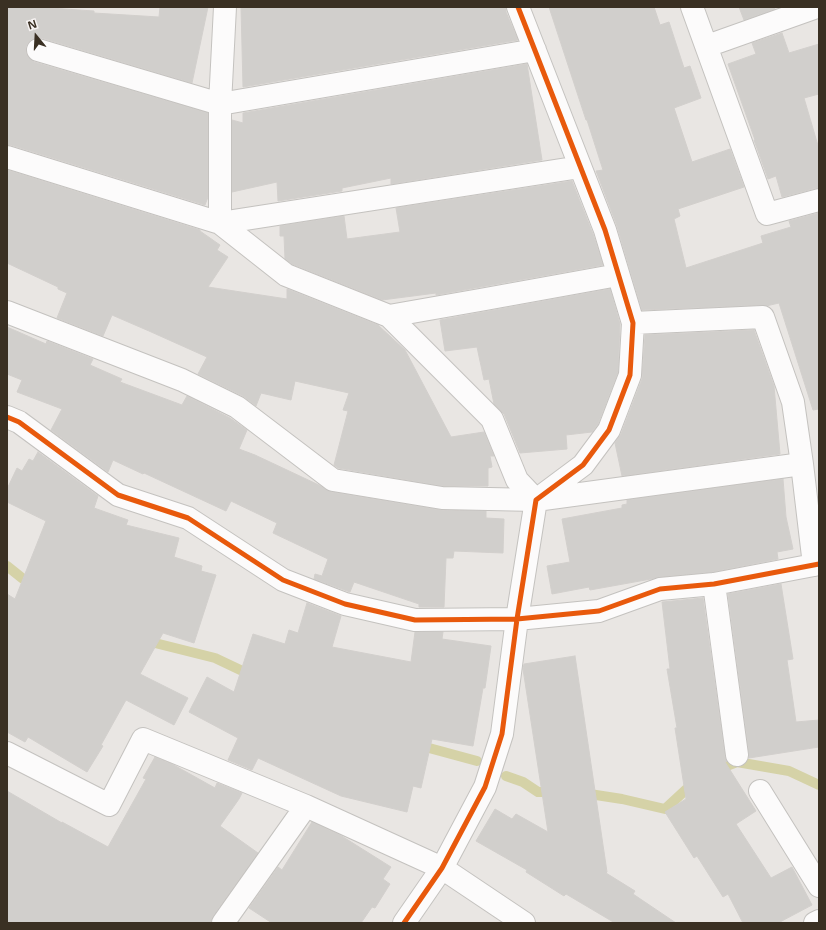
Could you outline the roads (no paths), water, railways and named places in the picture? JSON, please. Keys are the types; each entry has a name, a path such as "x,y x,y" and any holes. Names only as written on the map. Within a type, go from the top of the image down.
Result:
{"street":[{"path":"220,223 220,104 225,7"},
{"path":"404,923 442,868 485,787 502,734 517,619 536,500 583,465 609,430 630,375 633,323 605,230 518,7"},
{"path":"692,7 767,214 819,200"},
{"path":"707,46 817,7"},
{"path":"38,50 220,104 535,50"},
{"path":"7,157 220,223 286,275 389,316 492,419 517,480 536,500"},
{"path":"220,223 580,167"},
{"path":"389,316 618,275"},
{"path":"7,312 182,380 237,407 333,480 442,498 536,500 802,464"},
{"path":"7,417 19,422 118,495 188,518 283,580 345,604 415,620 517,619 599,611 660,590 714,584 817,565 793,402 763,317 633,323"},
{"path":"714,584 737,755"},
{"path":"7,753 109,805 143,739 306,806 442,868 524,923"},
{"path":"760,791 819,886"},
{"path":"223,923 306,806"},
{"path":"815,923 819,921"}],"waterway":[{"path":"7,566 34,586"},
{"path":"146,639 155,643 215,658 253,676"},
{"path":"418,745 477,761"},
{"path":"716,770 737,762 789,771 819,785"},
{"path":"506,776 523,782 538,792 555,792"},
{"path":"583,793 622,799 665,809 691,785 692,781"}]}
